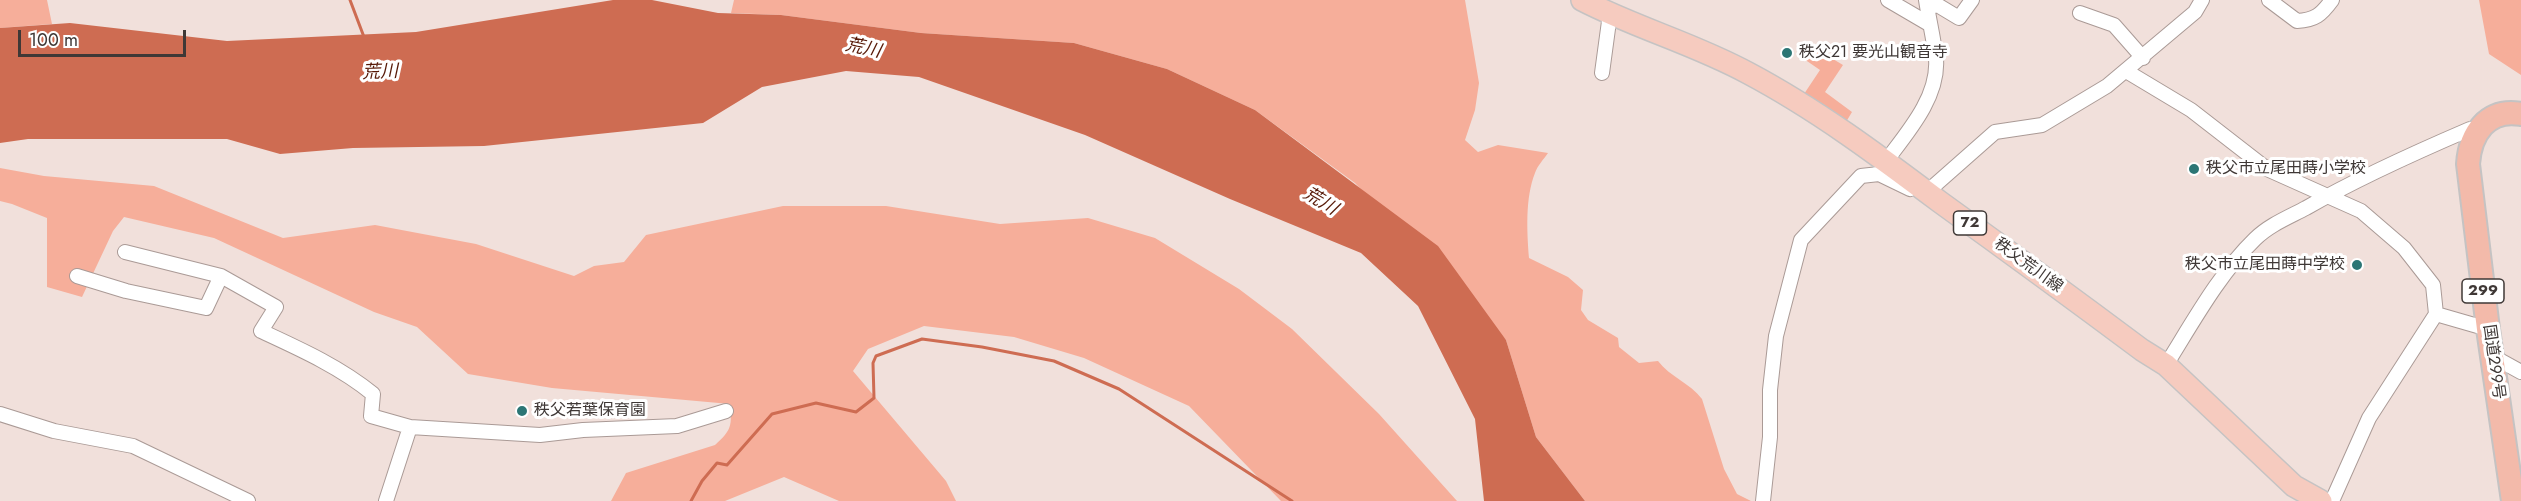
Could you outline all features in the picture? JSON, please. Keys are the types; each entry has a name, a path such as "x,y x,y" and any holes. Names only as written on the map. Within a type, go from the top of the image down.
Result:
{"highway":[{"path":"2476,133 2485,121 2499,115 2521,114"},
{"name":"国道299号","path":"2476,133 2469,148 2468,164 2488,329 2513,501"}],"main road":[{"name":"秩父荒川線","path":"1582,0 1748,73 1807,108 1886,161 2166,365 2294,486 2321,501"}],"street":[{"path":"1888,0 1929,24"},
{"path":"1886,161 1929,98 1935,78 1936,61 1927,2 1959,18 1972,0"},
{"path":"1763,501 1770,437 1770,390 1776,336 1801,240 1861,177 1879,174 1910,189 1921,187 1995,132 2042,125 2107,86 2143,58 2195,12 2202,0"},
{"path":"2269,0 2297,21 2320,16 2331,0"},
{"path":"2080,13 2114,25 2143,58"},
{"path":"1602,73 1610,14"},
{"path":"2126,71 2191,110 2267,169 2361,211 2404,248 2433,285 2436,314 2369,418 2332,501"},
{"path":"2166,365 2225,274 2255,238 2268,228 2327,195 2417,152 2470,129 2476,133"},
{"path":"125,252 220,276 276,307 261,331 312,355 368,390 373,394 371,416 410,427 540,435 583,430 677,426 726,411"},
{"path":"77,276 126,291 206,308 220,276"},
{"path":"2436,314 2488,329"},
{"path":"2492,356 2521,372"},
{"path":"0,414 54,431 133,446 248,501"},
{"path":"386,501 410,427"}],"shaded area":[{"path":"0,0 47,0 52,24 0,28"},
{"path":"734,0 1465,0 1479,83 1475,110 1465,140 1478,152 1498,145 1548,153 1536,170 1528,204 1529,258 1568,277 1583,290 1581,310 1588,320 1618,338 1619,347 1639,363 1658,361 1697,393 1702,399 1724,469 1737,494 1751,501 1585,501 1536,437 1506,340 1355,183 1255,110 1167,69 1074,43 921,33 781,15 731,13"},
{"path":"2479,0 2521,0 2521,75 2489,54"},
{"path":"1813,47 1843,65 1825,92 1852,112 1846,122 1804,94 1820,70 1804,59"},
{"path":"0,168 44,176 154,186 283,238 375,225 476,244 574,276 594,266 624,262 646,235 783,206 886,206 1000,224 1088,218 1155,238 1239,289 1292,329 1379,414 1457,501 1281,501 1189,406 1084,358 1014,337 924,326 868,349 853,371 946,481 956,501 839,501 784,477 725,501 611,501 626,473 715,445 730,427 730,404 552,388 468,374 417,327 374,312 214,238 124,217 113,231 82,297 47,287 47,218 0,201"}],"water":[{"name":"荒川","path":"613,0 652,0 718,13 781,15 921,33 1074,43 1167,69 1255,110 1438,246 1506,340 1536,437 1585,501 1484,501 1475,419 1418,306 1361,253 1230,199 1085,135 919,77 846,71 762,87 703,123 484,146 353,148 280,154 227,139 28,139 0,143 0,28 70,23 227,41 416,32"}],"waterway":[{"path":"350,0 364,37"},
{"path":"691,501 702,481 717,463 727,465 772,414 816,403 856,412 874,398 873,363 876,356 922,339 982,347 1054,361 1119,389 1292,501"}],"place":[{"name":"秩父21 要光山観音寺","path":"1787,53"},
{"name":"秩父市立尾田蒔小学校","path":"2194,169"},
{"name":"秩父市立尾田蒔中学校","path":"2357,265"},
{"name":"秩父若葉保育園","path":"522,411"}]}
